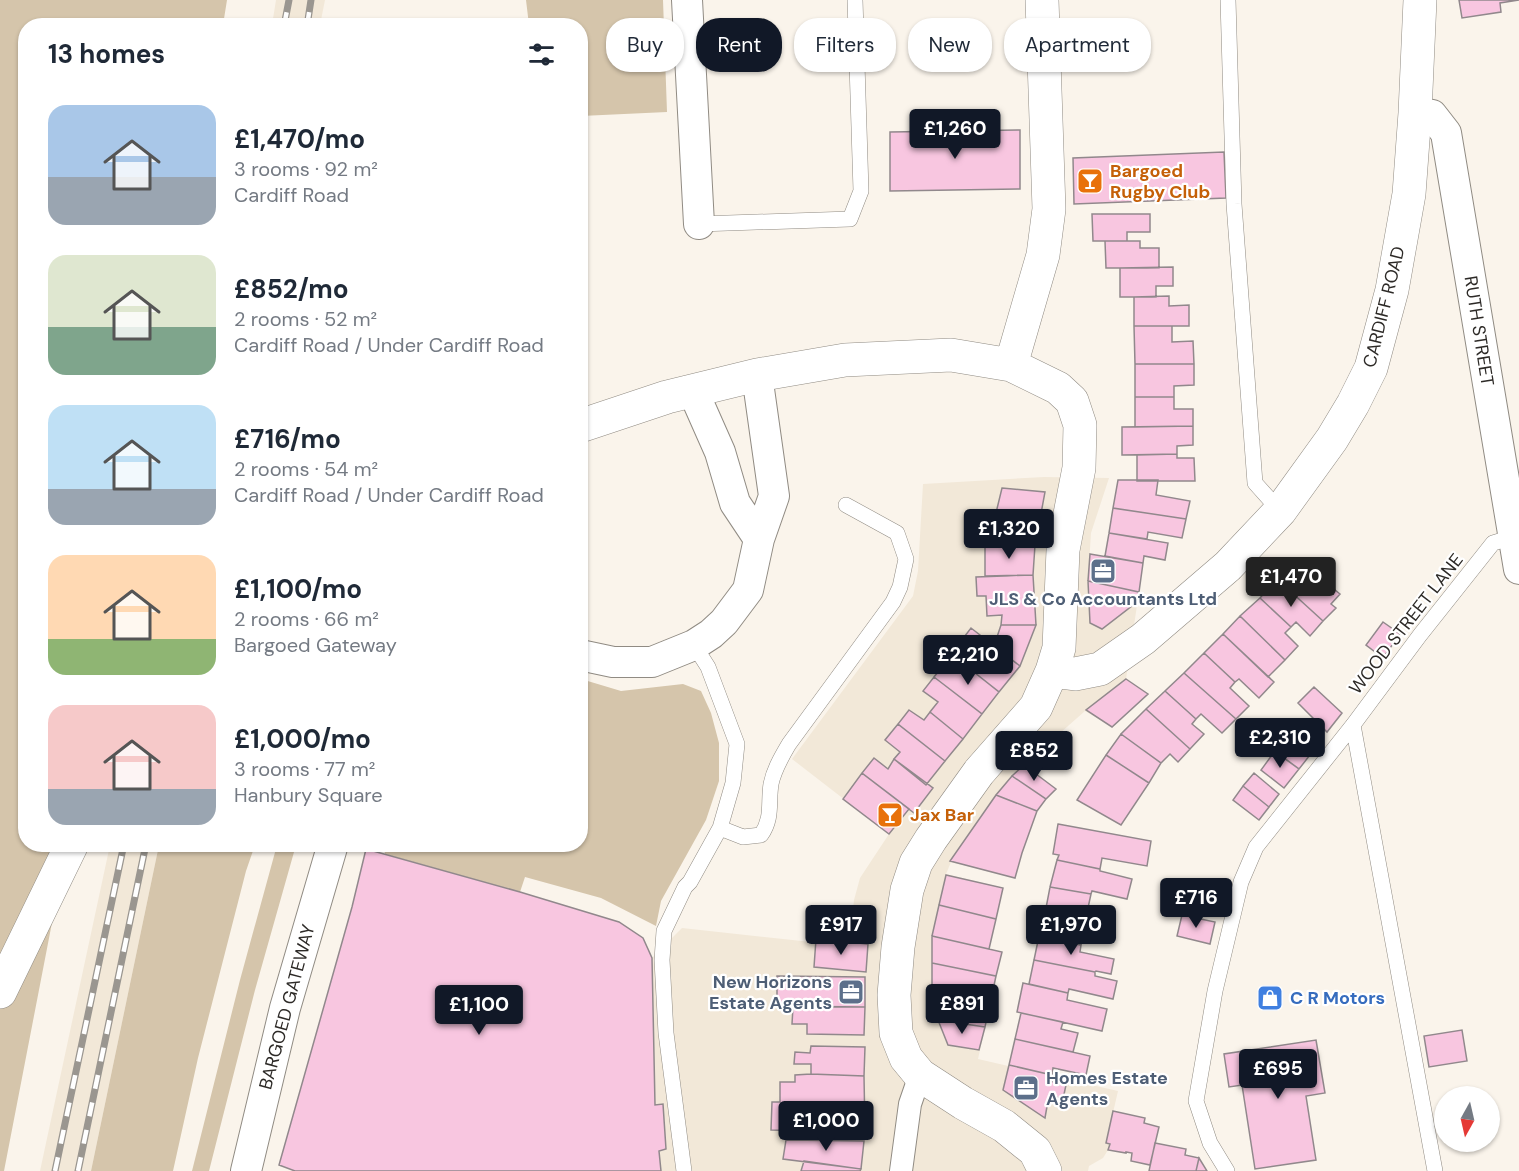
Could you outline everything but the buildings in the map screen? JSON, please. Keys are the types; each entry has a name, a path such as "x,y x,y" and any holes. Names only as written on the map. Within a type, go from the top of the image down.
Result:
{"street":[{"path":"687,0 699,224"},
{"path":"1011,365 1043,255 1050,209 1042,0"},
{"name":"CARDIFF ROAD","path":"1052,671 1075,674 1100,669 1143,639 1228,566 1280,511 1332,439 1353,405 1371,368 1392,290 1409,194 1420,0"},
{"name":"RUTH STREET","path":"1415,113 1432,115 1446,133 1519,569"},
{"path":"588,423 667,398 757,375 845,360 951,355 1011,365 1058,388 1072,401 1080,426 1079,468 1063,550 1059,648 1052,671 1036,707 979,772 916,863 907,890 898,947 894,995 896,1033 906,1058 920,1075 1004,1126 1035,1151 1045,1171"},
{"path":"588,657 613,662 652,662 694,645 724,622 748,590 759,539 774,496 757,375"},
{"path":"693,391 720,452 735,503 759,539"},
{"path":"0,992 68,852"},
{"name":"BARGOED GATEWAY","path":"246,1171 285,1008 331,852"},
{"path":"902,1171 910,1104 920,1075"}],"lane":[{"path":"699,224 850,219 861,191 855,0"},
{"path":"1228,0 1234,204 1255,483 1280,511"},
{"path":"720,828 743,837 761,835 767,826 769,817 771,782 789,744 893,602 900,587 906,559 897,533 846,505"},
{"name":"WOOD STREET LANE","path":"1227,1171 1210,1143 1196,1101 1215,991 1241,882 1256,847 1493,543 1513,537"},
{"path":"684,1171 666,1033 662,960 664,931 685,887 720,828 733,783 737,744 708,667 694,645"},
{"path":"1353,725 1435,1171"}],"shaded area":[{"path":"0,0 227,0 224,18 18,18 18,852 66,852 4,1171 0,1171"},
{"path":"276,0 325,0 321,18 273,18"},
{"path":"526,0 663,0 664,18 606,18 606,72 666,72 667,112 588,116 588,18 528,18"},
{"path":"1044,477 1109,478 1091,533 1088,581 1139,592 1126,679 1148,694 1112,727 1085,711 1025,764 1056,789 1037,811 1015,878 951,862 946,874 1003,888 989,949 1002,952 978,1059 1118,1091 1106,1143 1110,1144 1108,1150 1103,1158 1089,1166 1088,1171 661,1171 659,1151 666,1149 663,1104 655,1105 652,958 682,928 811,942 816,939 850,942 854,900 860,878 889,834 792,759 913,596 918,571 923,484"},
{"path":"588,681 621,691 683,684 701,691 711,713 719,743 719,781 706,820 661,901 656,926 601,898 525,877 520,892 385,854 385,852 588,852"},
{"path":"108,852 158,852 91,1171 40,1171"},
{"path":"158,852 253,852 198,1058 173,1171 91,1171"},
{"path":"275,852 294,852 255,990 209,1171 192,1171"}],"railway":[{"path":"286,18 289,0"},
{"path":"308,18 311,0"},
{"path":"55,1171 122,852"},
{"path":"78,1171 144,852"}],"place":[{"name":"Bargoed Rugby Club","path":"1090,181"},
{"name":"JLS & Co Accountants Ltd","path":"1103,571"},
{"name":"Jax Bar","path":"890,815"},
{"name":"New Horizons Estate Agents","path":"851,992"},
{"name":"C R Motors","path":"1270,998"},
{"name":"Homes Estate Agents","path":"1026,1088"}]}
